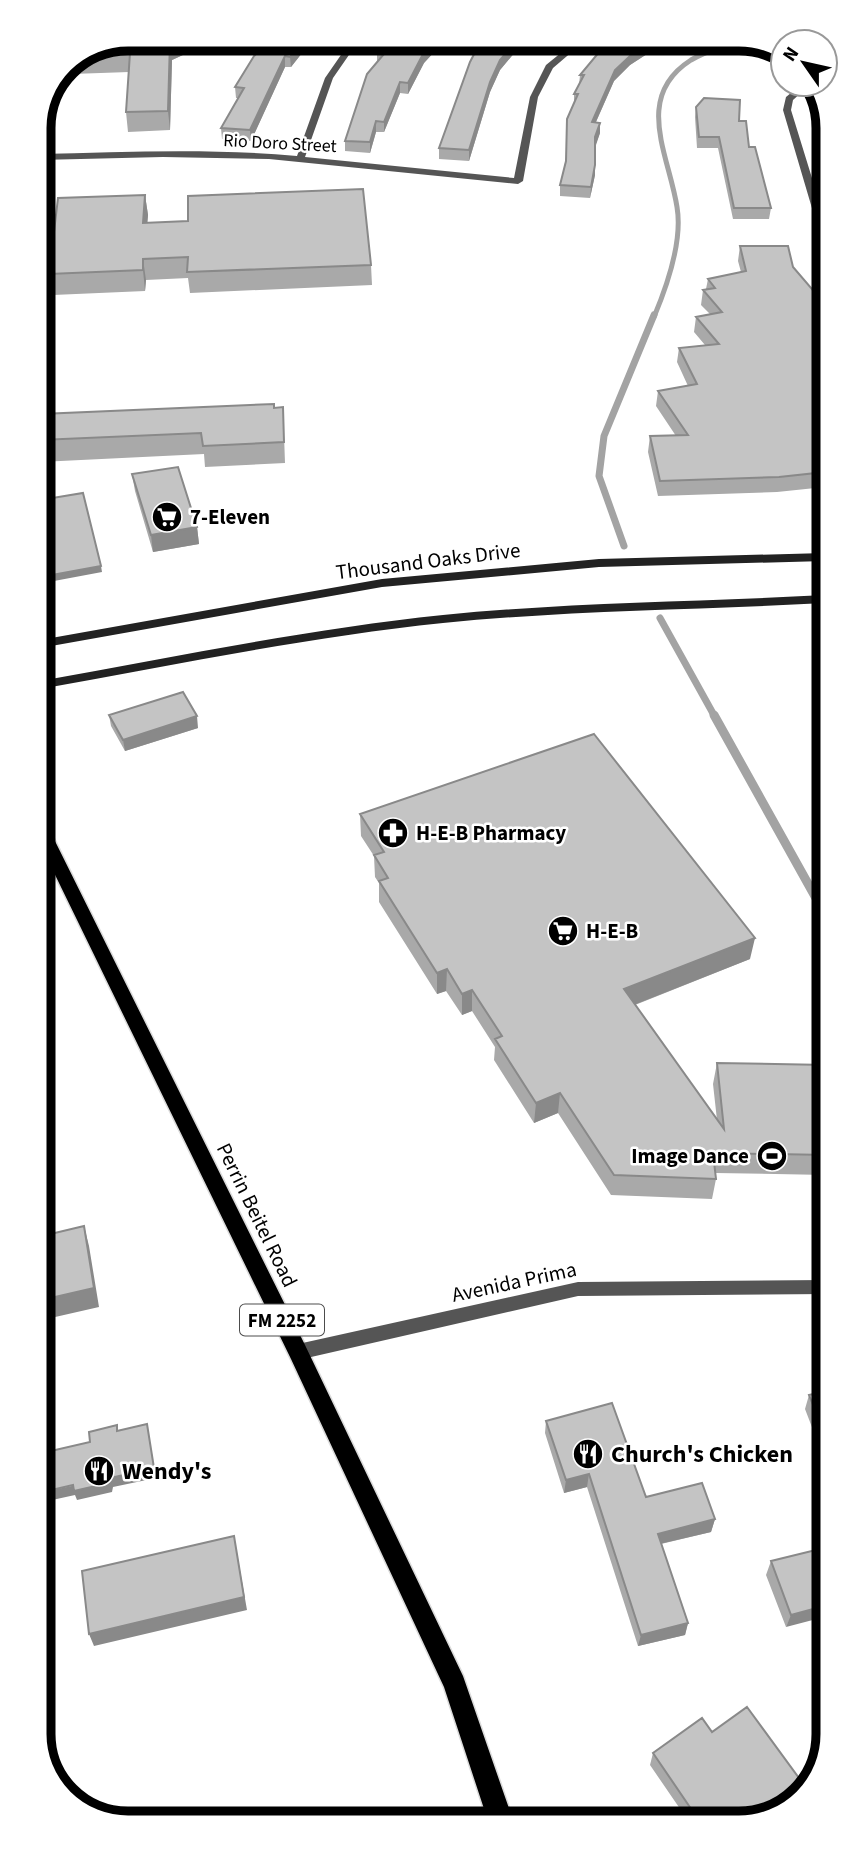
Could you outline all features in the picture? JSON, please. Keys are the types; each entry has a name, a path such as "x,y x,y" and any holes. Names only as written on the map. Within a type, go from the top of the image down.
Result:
{"main road":[{"name":"Thousand Oaks Drive","path":"51,642 409,580 599,563 816,557"},
{"path":"51,683 290,641 441,619 549,609 816,599"},
{"name":"Perrin Beitel Road","path":"51,849 298,1352 455,1684 498,1811"}],"street":[{"path":"300,159 329,78 347,51"},
{"name":"Rio Doro Street","path":"51,157 163,154 300,159 518,181 534,97 550,67 569,51"},
{"path":"790,98 787,110 816,193"},
{"name":"Avenida Prima","path":"298,1352 578,1289 816,1287"}],"building":[{"path":"127,51 170,51 168,111 126,112 130,53 106,54"},
{"path":"259,51 295,51 290,57 285,56 250,130 221,128 244,88 235,87"},
{"path":"425,51 408,83 400,82 384,122 376,121 370,142 345,141 367,74 384,54 377,53"},
{"path":"476,51 508,51 500,60 490,82 469,150 439,148"},
{"path":"600,51 637,51 615,70 592,122 600,123 595,137 595,165 591,187 560,185 566,161 567,119 578,94 574,94 584,75 580,75"},
{"path":"704,98 740,100 739,121 746,121 749,147 755,147 771,208 734,208 719,137 699,137 696,107"},
{"path":"363,189 371,265 187,272 188,257 143,259 143,270 51,274 58,198 145,195 143,223 188,221 188,196"},
{"path":"740,246 788,246 793,267 816,294 816,473 779,477 660,481 650,436 688,435 658,391 697,384 679,348 719,344 696,317 722,312 703,290 715,288 708,279 746,271"},
{"path":"274,404 274,408 283,407 284,442 203,446 201,433 51,440 51,414"},
{"name":"7-Eleven","path":"178,467 197,527 151,535 132,474"},
{"path":"83,493 101,566 52,575 51,498"},
{"path":"183,692 197,716 123,740 109,715"},
{"name":"H-E-B","path":"594,734 755,938 624,989 724,1129 717,1063 816,1065 816,1155 713,1153 716,1179 614,1175 560,1093 536,1103 495,1039 502,1036 472,990 462,994 447,969 437,973 379,881 388,878 374,855 384,852 360,814"},
{"path":"84,1226 94,1288 51,1298 51,1234"},
{"path":"816,1393 816,1412 809,1395"},
{"path":"612,1403 646,1497 702,1483 715,1519 658,1534 688,1623 641,1635 589,1474 566,1480 546,1421"},
{"name":"Wendy's","path":"147,1424 154,1468 110,1478 109,1483 74,1491 73,1485 51,1490 51,1451 90,1442 89,1432 117,1425 117,1431"},
{"path":"234,1536 244,1597 89,1634 82,1571"},
{"path":"816,1550 816,1608 791,1615 771,1561"},
{"path":"747,1707 801,1780 778,1801 755,1810 693,1811 653,1753 702,1718 712,1732"}],"waterway":[{"path":"654,317 669,278 678,235 677,207 659,128 659,109 663,91 673,75 691,60 709,51"},
{"path":"624,546 599,476 604,436 654,315"},
{"path":"660,618 715,717"},
{"path":"714,715 816,898"}],"place":[{"name":"7-Eleven","path":"167,517"},
{"name":"H-E-B Pharmacy","path":"393,833"},
{"name":"H-E-B","path":"563,931"},
{"name":"Image Dance","path":"772,1156"},
{"name":"Church's Chicken","path":"588,1454"},
{"name":"Wendy's","path":"99,1471"}]}
